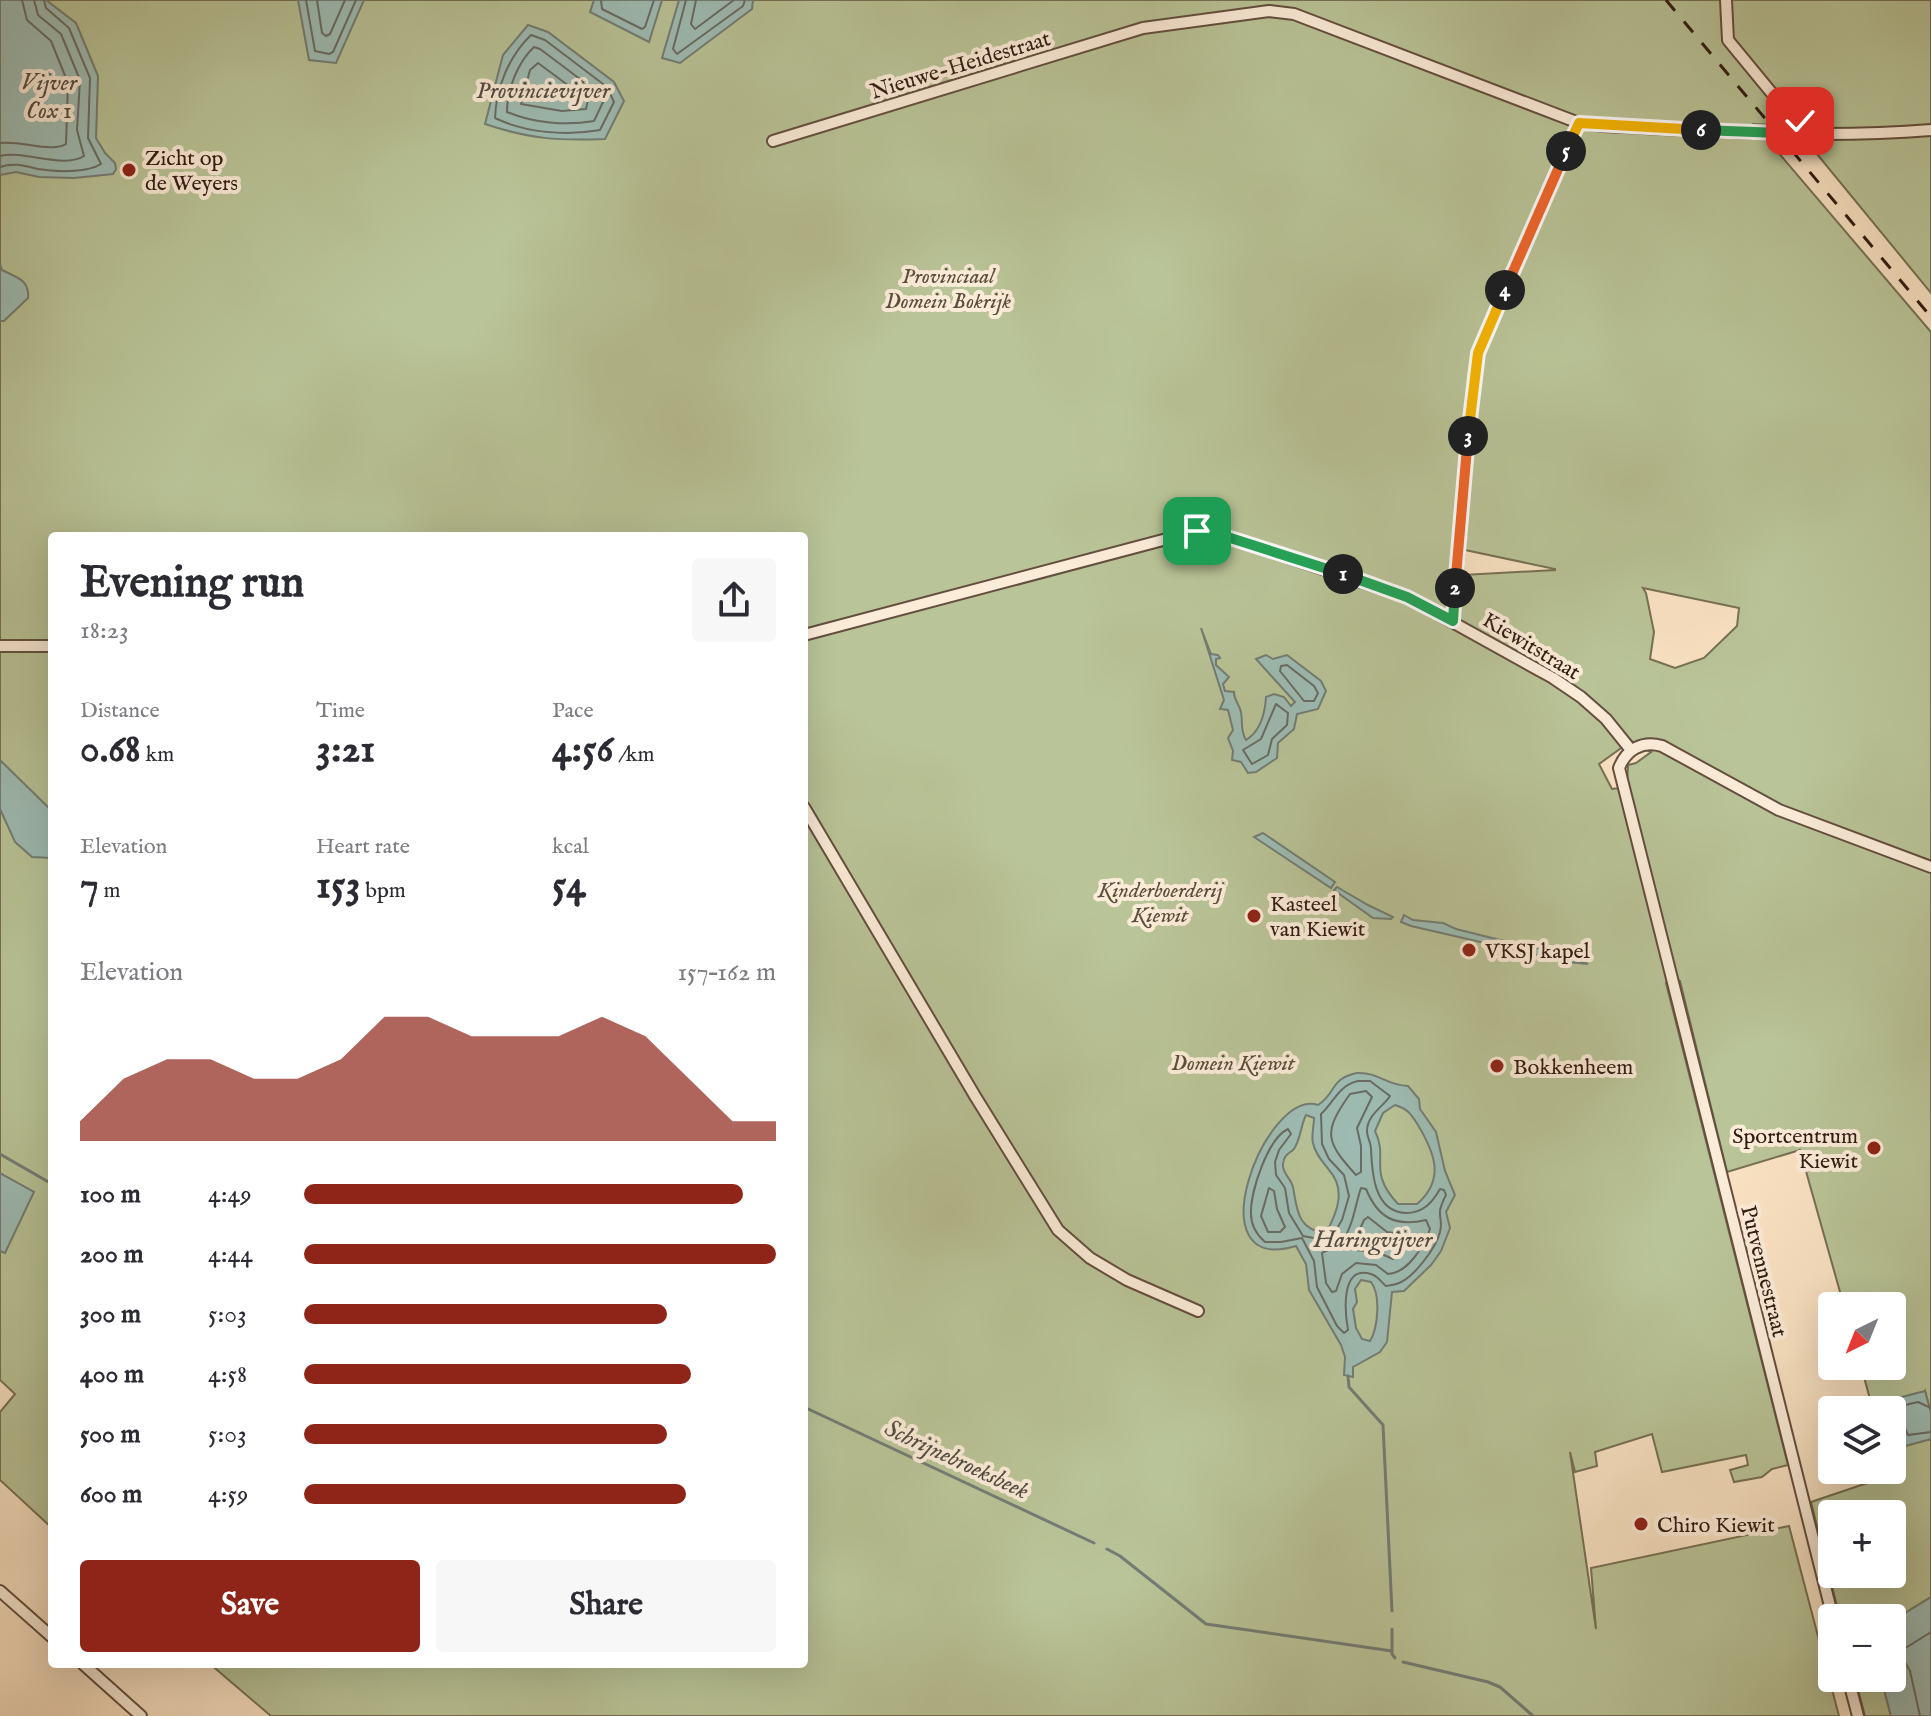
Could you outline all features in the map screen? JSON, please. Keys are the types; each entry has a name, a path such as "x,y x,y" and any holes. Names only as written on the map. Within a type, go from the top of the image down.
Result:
{"street":[{"path":"1726,0 1728,40 1810,134"},
{"name":"Nieuwe-Heidestraat","path":"773,141 1143,28 1269,11 1294,14 1579,123 1810,134 1885,134 1931,130"},
{"path":"1453,621 1478,353 1579,123"},
{"name":"Kiewitstraat","path":"808,634 1197,531 1218,534 1407,597 1581,697 1606,719 1631,750"},
{"path":"0,646 48,646"},
{"path":"1631,750 1642,744 1662,746 1779,810 1931,867"},
{"name":"Putvennestraat","path":"1631,750 1622,759 1619,777 1829,1604"},
{"path":"808,814 1058,1230 1090,1258 1127,1280 1198,1311"},
{"path":"0,1591 48,1633"},
{"path":"87,1668 141,1716"},
{"path":"1852,1692 1858,1716"}],"green space":[{"path":"0,0 1931,0 1931,293 1794,126 1754,124 1931,332 1931,1413 1925,1391 1906,1436 1906,1396 1869,1396 1865,1380 1906,1380 1906,1292 1840,1292 1800,1150 1727,1172 1680,981 1666,983 1788,1465 1772,1469 1762,1477 1734,1482 1730,1470 1748,1465 1746,1455 1662,1472 1652,1434 1595,1452 1597,1466 1575,1472 1570,1452 1596,1629 1591,1568 1789,1526 1818,1636 1818,1692 1833,1692 1839,1716 271,1716 215,1668 808,1668 808,532 48,532 48,1524 0,1480 0,1412 15,1394 0,1380","holes":["1465,550 1555,570 1463,575","1643,588 1739,608 1737,626 1704,658 1675,668 1650,659 1654,632","1631,741 1651,752 1628,765 1627,787 1612,789 1599,764"]},
{"path":"1931,1439 1931,1597 1906,1612 1906,1604 1836,1604 1832,1588 1906,1588 1906,1500 1818,1500 1818,1530 1811,1502 1864,1484 1906,1484 1906,1445"},
{"path":"1859,1692 1885,1692 1891,1716 1865,1716"}],"water":[{"name":"Vijver Cox 1","path":"0,0 46,0 76,23 98,76 96,138 115,163 113,174 74,178 39,177 16,172 0,175"},
{"path":"298,0 364,0 336,63 309,60"},
{"path":"594,0 662,0 649,42 590,12"},
{"path":"679,0 753,0 752,9 680,63 662,58"},
{"name":"Provincievijver","path":"528,25 548,32 614,82 624,101 605,139 544,138 485,124 503,55"},
{"path":"0,264 2,270 24,283 28,292 28,298 4,321 0,321"},
{"path":"1201,628 1211,654 1220,658 1216,659 1216,665 1229,677 1223,684 1225,691 1234,692 1246,740 1261,721 1266,697 1274,694 1284,697 1291,706 1295,702 1256,659 1266,655 1273,659 1287,655 1321,681 1326,691 1318,709 1297,714 1294,729 1278,743 1277,758 1256,772 1248,773 1241,762 1232,760 1233,751 1228,738 1233,730 1228,710 1220,709 1224,700"},
{"path":"0,760 48,807 48,858 32,857 15,842 0,809"},
{"path":"1263,833 1335,882 1331,888 1254,837"},
{"path":"1337,887 1393,917 1373,918 1334,890"},
{"path":"1404,915 1413,920 1443,923 1548,952 1555,951 1588,964 1567,962 1411,926 1401,922"},
{"name":"Haringvijver","path":"1365,1073 1408,1086 1419,1099 1420,1109 1436,1132 1445,1171 1455,1195 1446,1212 1450,1228 1441,1251 1404,1291 1392,1292 1387,1342 1380,1352 1353,1367 1353,1377 1344,1375 1345,1357 1341,1345 1309,1290 1306,1264 1296,1246 1265,1248 1249,1235 1244,1211 1248,1181 1261,1150 1278,1124 1298,1107 1318,1105 1337,1083 1348,1076","holes":["1395,1105 1413,1118 1432,1155 1432,1185 1417,1204 1398,1204 1383,1183 1379,1141 1375,1131 1383,1113","1306,1115 1314,1118 1314,1147 1334,1177 1339,1192 1337,1208 1326,1233 1309,1228 1300,1217 1292,1184 1283,1167 1285,1157 1297,1143","1361,1280 1371,1282 1374,1288 1377,1312 1370,1341 1362,1339 1356,1328 1353,1309 1357,1302 1355,1289"]},
{"path":"0,1173 34,1192 5,1253 0,1251"},
{"path":"1925,1391 1931,1413 1931,1439 1906,1446 1906,1396"},
{"path":"1931,1597 1931,1716 1891,1716 1885,1692 1906,1692 1906,1612"}],"waterway":[{"name":"Schrijnebroeksbeek","path":"0,1154 48,1182"},
{"path":"1348,1376 1349,1387 1383,1425 1392,1611"},
{"name":"Schrijnebroeksbeek","path":"808,1409 1094,1543"},
{"name":"Schrijnebroeksbeek","path":"1107,1549 1206,1624 1392,1651"},
{"path":"1392,1629 1392,1654 1395,1658"},
{"name":"Schrijnebroeksbeek","path":"1403,1662 1488,1682 1500,1687 1533,1716"}],"railway":[{"path":"1666,0 1931,317"}],"place":[{"name":"Zicht op de Weyers","path":"129,170"},
{"name":"Kasteel van Kiewit","path":"1254,916"},
{"name":"VKSJ kapel","path":"1469,950"},
{"name":"Bokkenheem","path":"1497,1066"},
{"name":"Sportcentrum Kiewit","path":"1874,1148"},
{"name":"Chiro Kiewit","path":"1641,1524"}],"route":[{"path":"1197,531 1218,534 1378,586 1453,621 1478,353 1579,123 1810,134 1800,121"}],"park label":[{"name":"Provinciaal Domein Bokrijk","path":"948,288"},
{"name":"Kinderboerderij Kiewit","path":"1160,902"},
{"name":"Domein Kiewit","path":"1233,1062"}]}
